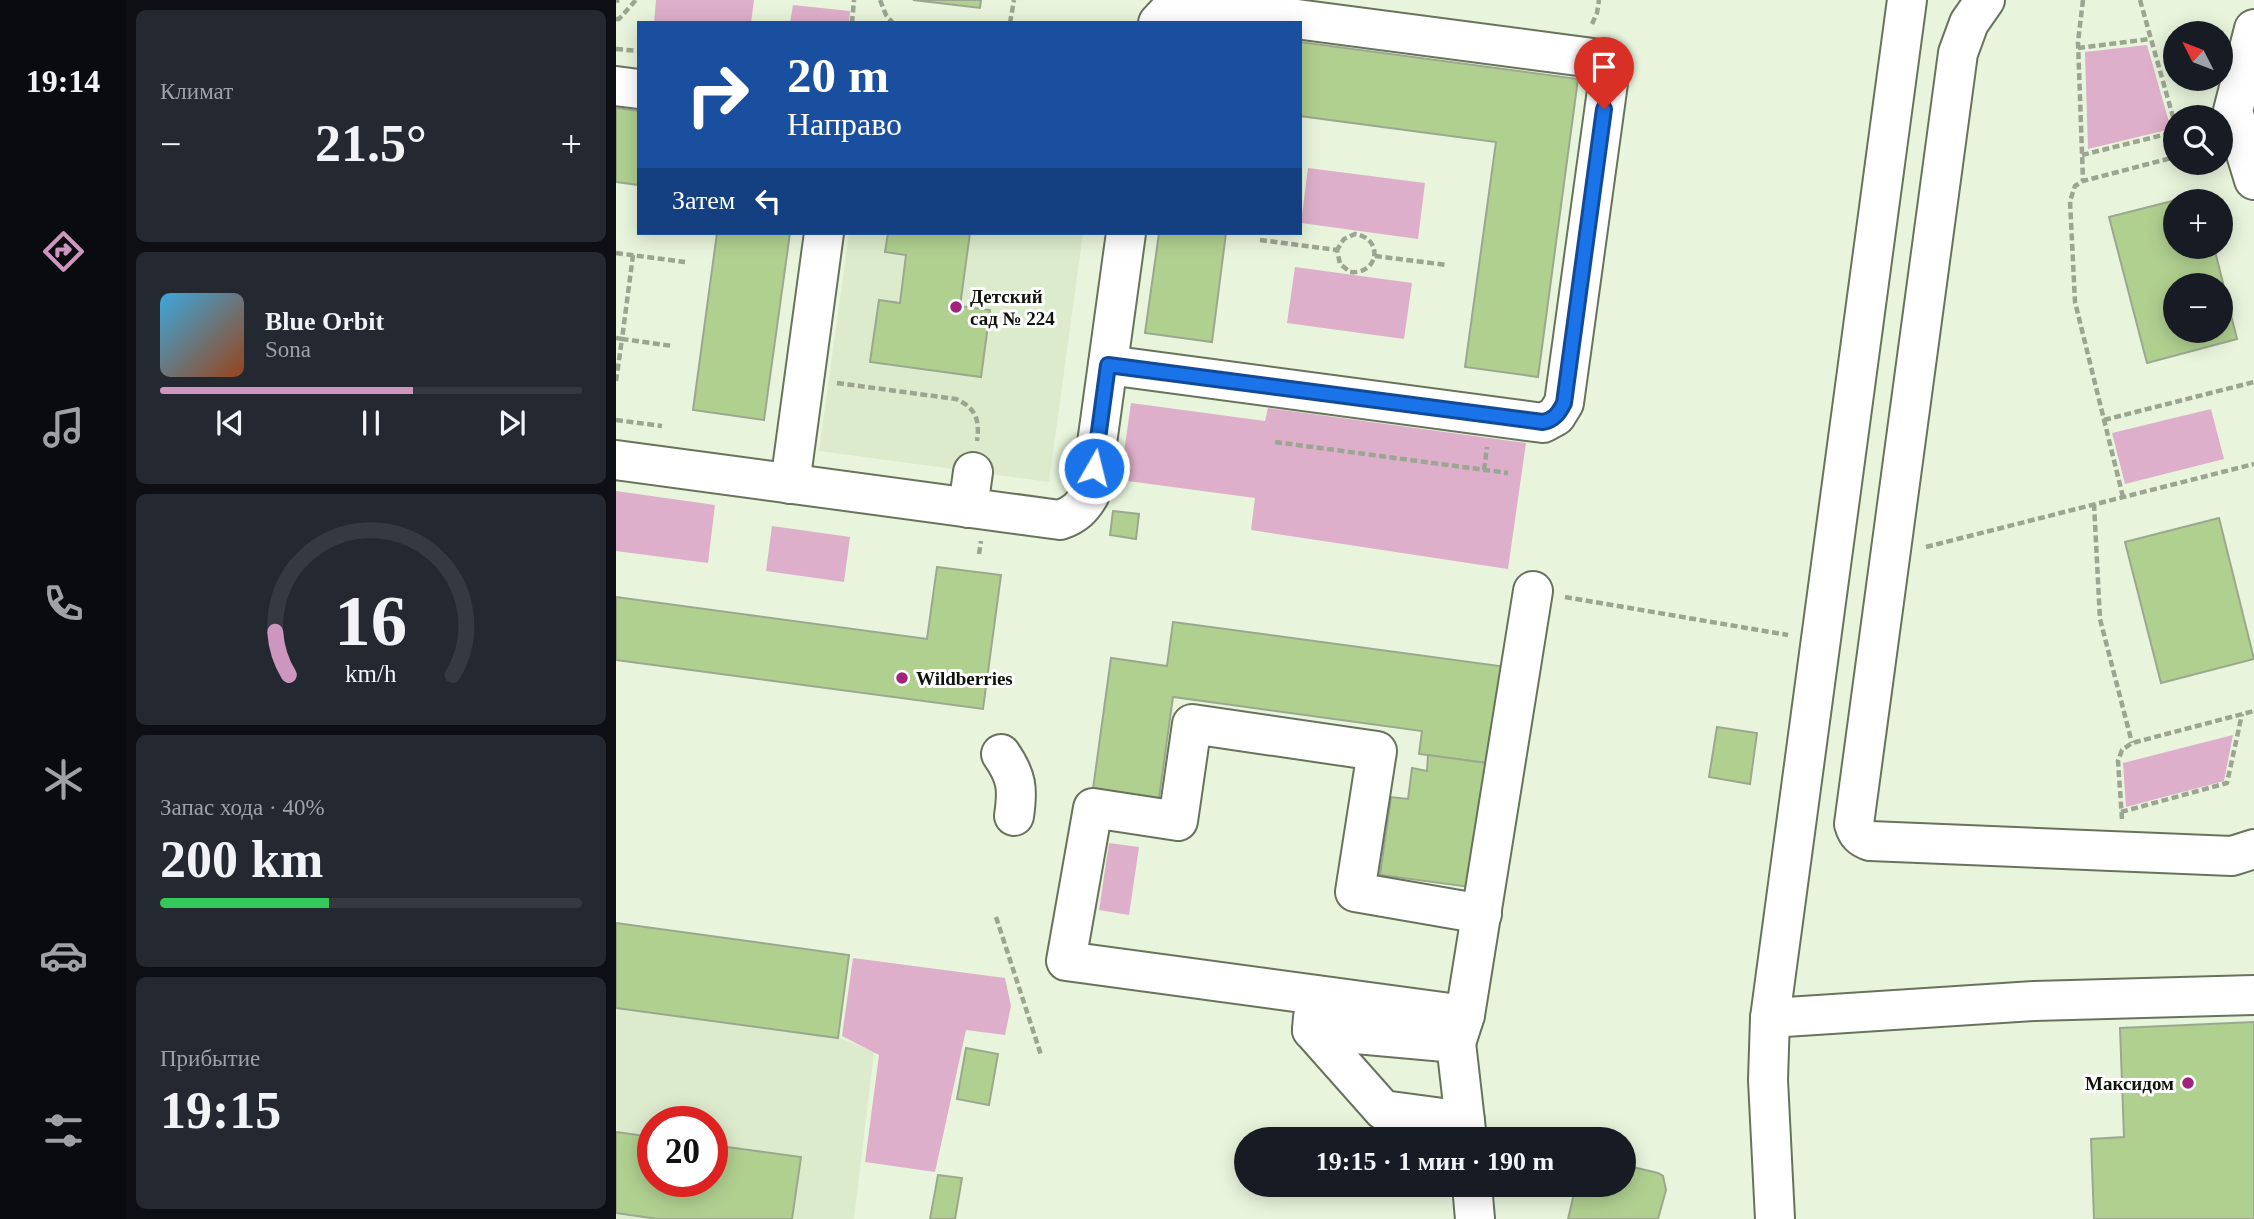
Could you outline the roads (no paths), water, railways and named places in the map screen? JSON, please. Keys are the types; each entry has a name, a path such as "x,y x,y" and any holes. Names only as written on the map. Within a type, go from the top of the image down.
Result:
{"street":[{"path":"1775,1219 1768,1080 1770,1018 1907,0"},
{"path":"1985,0 1969,23 1958,53 1854,824 1859,835 1870,841 2232,856 2254,849"},
{"path":"1108,365 1543,422 1556,416 1564,403 1608,83 1605,68 1600,62 1592,58 1190,5 1170,10 1160,21"},
{"path":"2254,29 2234,104 2246,129 2254,180"},
{"path":"616,86 637,89"},
{"path":"790,484 817,380 824,235"},
{"path":"616,460 790,484 971,490 1060,520 1076,513 1090,495 1126,235"},
{"path":"1466,1127 1461,1029 1533,591"},
{"path":"1461,1029 1313,1012 1066,961 1093,808 1178,821 1192,724 1377,751 1355,892 1482,914"},
{"path":"1001,754 1016,783 1014,816"},
{"path":"1770,1018 2034,1001 2254,995"},
{"path":"1313,1012 1383,1110 1454,1127"},
{"path":"1473,1197 1475,1219"}],"place":[{"name":"Детский сад № 224","path":"956,307"},
{"name":"Wildberries","path":"902,678"},
{"name":"Максидом","path":"2188,1083"}]}
